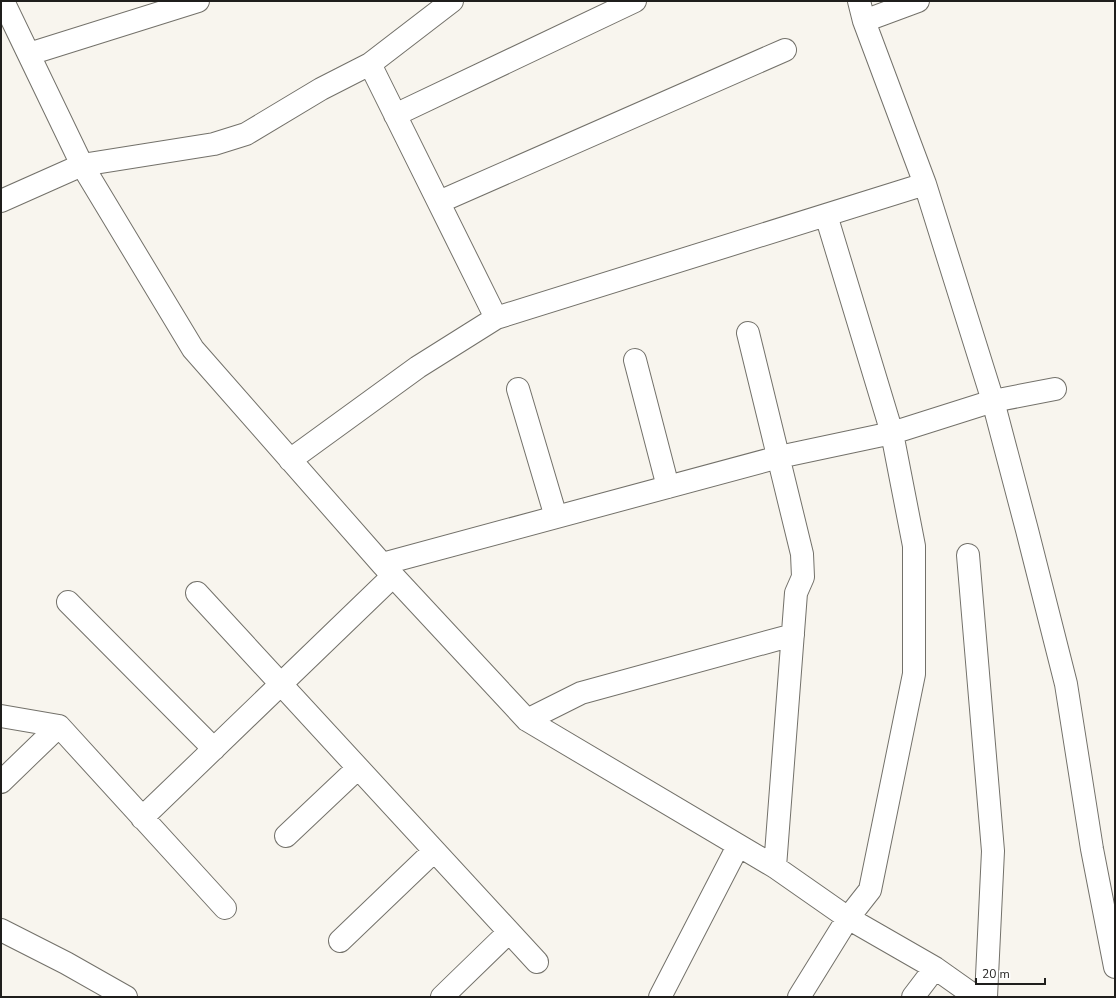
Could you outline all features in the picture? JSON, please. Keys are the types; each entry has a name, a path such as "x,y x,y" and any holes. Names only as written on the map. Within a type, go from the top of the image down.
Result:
{"street":[{"path":"3,1 82,165 193,349 387,570 527,720 775,868 848,918 934,968 976,997"},
{"path":"28,54 198,1"},
{"path":"1,201 82,165 214,144 246,134 321,89 370,64 452,1"},
{"path":"396,114 602,8 635,1"},
{"path":"918,1 861,11 925,184 993,401 1066,684 1092,849 1115,967"},
{"path":"439,202 785,50"},
{"path":"370,64 496,318"},
{"path":"290,460 418,367 496,318 925,184"},
{"path":"799,997 848,918 870,890 914,674 914,546 892,432 826,215"},
{"path":"748,333 802,554 803,577 796,593 775,868"},
{"path":"635,360 668,487"},
{"path":"518,389 556,517"},
{"path":"142,818 282,684 387,570 556,517 779,457 892,432 993,401 1054,389"},
{"path":"968,555 993,851 986,997"},
{"path":"197,593 537,962"},
{"path":"68,602 214,749"},
{"path":"527,720 581,693 793,635"},
{"path":"1,716 59,726 225,908"},
{"path":"1,782 59,726"},
{"path":"286,836 358,768"},
{"path":"660,997 738,846"},
{"path":"340,941 434,851"},
{"path":"1,930 66,963 126,997"},
{"path":"442,997 509,932"},
{"path":"913,997 934,968"}]}
